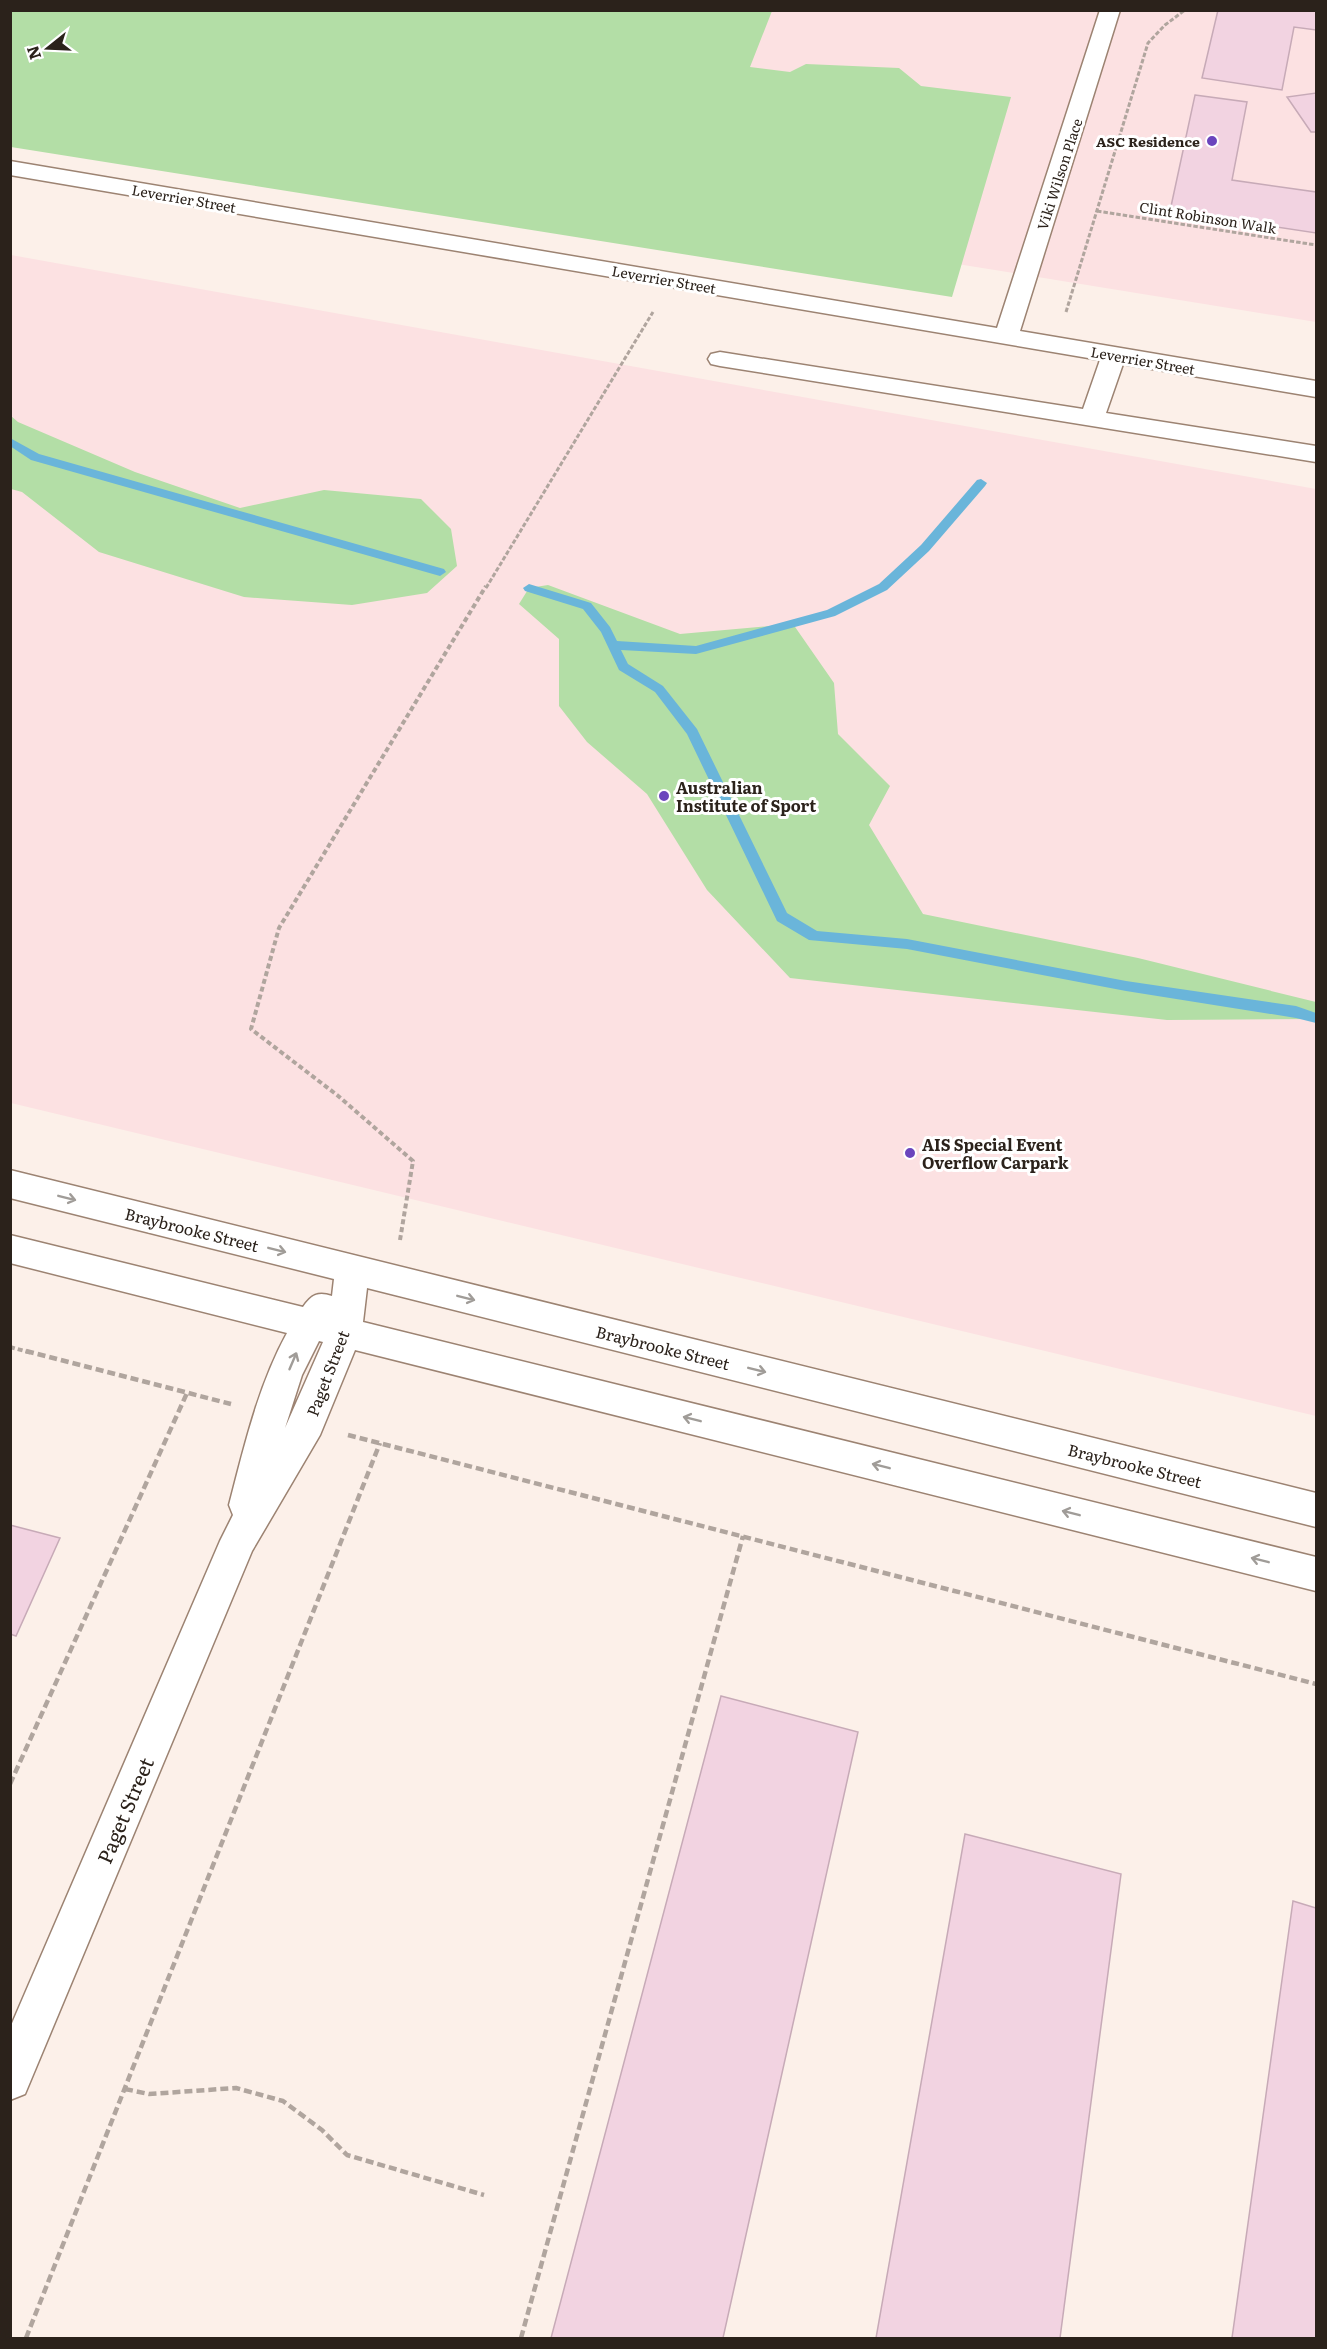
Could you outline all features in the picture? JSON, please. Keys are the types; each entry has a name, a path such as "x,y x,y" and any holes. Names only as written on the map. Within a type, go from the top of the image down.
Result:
{"street":[{"name":"Viki Wilson Place","path":"1006,337 1091,77 1110,10"},
{"name":"Leverrier Street","path":"10,168 1317,389"},
{"path":"1092,418 1114,355"},
{"path":"720,359 1317,454"},
{"name":"Braybrooke Street","path":"10,1184 1317,1510"},
{"path":"10,1249 1317,1574"},
{"name":"Paget Street","path":"238,1541 270,1414 309,1324 352,1269"},
{"name":"Paget Street","path":"10,2079 238,1541 307,1424 345,1332 352,1269"}],"path":[{"path":"1065,318 1148,43 1165,25 1185,10"},
{"name":"Clint Robinson Walk","path":"1097,211 1317,245"},
{"path":"393,1280 413,1161 337,1095 251,1029 279,928 641,327 677,281"},
{"path":"10,1347 270,1414"},
{"path":"10,1784 188,1393"},
{"path":"307,1424 1317,1684"},
{"path":"26,2338 380,1443"},
{"path":"521,2338 743,1536"},
{"path":"125,2089 149,2094 236,2088 284,2101 322,2130 347,2155 484,2195"}],"shaded area":[{"path":"12,10 1316,11 1316,322 11,111"},
{"name":"Australian Institute of Sport","path":"11,255 1316,489 1316,1416 11,1103"}],"green space":[{"path":"10,11 772,11 750,67 790,72 806,64 899,68 921,86 1011,97 952,297 11,147"},
{"path":"11,416 18,422 135,472 240,508 324,490 421,499 451,529 457,566 427,593 352,605 244,597 99,552 22,492 11,489"},
{"path":"548,585 680,634 793,624 834,683 838,734 890,786 869,825 923,914 1138,958 1316,1002 1316,1019 1167,1020 790,978 707,890 647,794 587,742 559,706 559,639 519,604 529,588"}],"building":[{"path":"1218,10 1316,10 1316,30 1294,27 1282,90 1202,78"},
{"path":"1316,93 1316,132 1311,132 1287,97"},
{"name":"ASC Residence","path":"1195,95 1247,102 1232,180 1316,192 1316,233 1170,211"},
{"path":"10,1525 60,1538 16,1636 10,1634"},
{"path":"721,1696 858,1732 723,2338 551,2338"},
{"path":"965,1834 1121,1874 1060,2338 876,2338"},
{"path":"1293,1901 1316,1908 1316,2338 1232,2338"}],"waterway":[{"path":"10,441 35,457 440,572"},
{"path":"613,645 696,650 831,613 883,587 925,548 981,483"},
{"path":"529,588 587,606 606,630 623,667 659,689 692,732 782,917 814,936 907,944 1126,986 1296,1012 1316,1018"}],"place":[{"name":"ASC Residence","path":"1212,141"},
{"name":"Australian Institute of Sport","path":"664,796"},
{"name":"AIS Special Event Overflow Carpark","path":"910,1153"}]}
